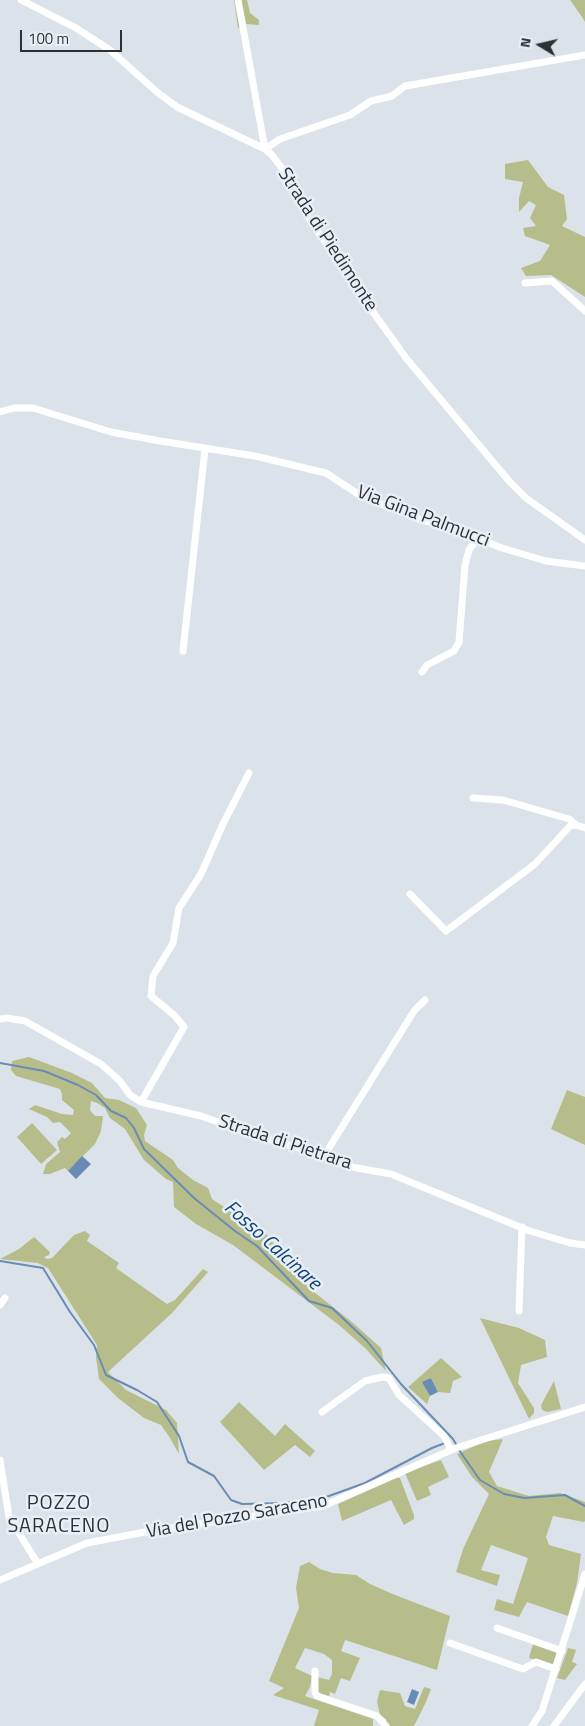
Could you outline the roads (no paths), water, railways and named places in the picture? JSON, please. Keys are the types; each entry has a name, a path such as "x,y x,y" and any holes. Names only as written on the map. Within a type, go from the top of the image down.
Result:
{"street":[{"name":"Strada di Piedimonte","path":"21,0 76,28 110,50 157,92 177,107 265,149 272,155 286,174 312,224 406,358 509,481 526,498 585,540"},
{"path":"238,0 265,149 280,139 350,115 371,101 392,96 405,86 585,56"},
{"path":"525,283 552,281 585,312"},
{"name":"Via Gina Palmucci","path":"0,412 14,408 33,408 111,432 254,456 326,474 361,496 418,519 451,528 502,548 546,561 585,566"},
{"path":"183,651 205,449"},
{"path":"422,672 427,665 454,651 459,642 465,565 469,550 480,538"},
{"path":"141,1102 184,1027 175,1016 151,996 153,976 173,943 180,908 201,874 223,824 249,774"},
{"path":"473,798 503,800 569,819 585,828"},
{"path":"410,894 446,930 535,864 570,826 576,824"},
{"path":"324,1156 414,1011 425,1000"},
{"name":"Strada di Pietrara","path":"0,1019 25,1020 101,1064 120,1081 130,1095 141,1102 201,1116 324,1156 346,1166 391,1174 522,1228 570,1243 585,1245"},
{"path":"519,1311 522,1228"},
{"path":"0,1305 5,1298"},
{"path":"322,1412 365,1381 373,1378 389,1378 399,1395 444,1436 451,1450"},
{"name":"Via del Pozzo Saraceno","path":"0,1580 87,1543 144,1532 322,1506 451,1450 585,1407"},
{"path":"0,1460 9,1517 38,1564"},
{"path":"532,1726 542,1711 585,1574"},
{"path":"497,1628 562,1651"},
{"path":"450,1643 523,1670 536,1662 556,1669"},
{"path":"315,1671 315,1692 317,1696 377,1716 386,1726"},
{"path":"554,1726 585,1684"}],"water":[{"path":"82,1156 91,1164 76,1179 68,1171"},
{"path":"431,1378 438,1392 430,1396 422,1382"},
{"path":"412,1689 419,1692 414,1705 407,1702"}],"waterway":[{"name":"Fosso Calcinare","path":"0,1063 44,1071 78,1085 96,1095 111,1111 126,1118 134,1128 144,1149 194,1198 257,1246 309,1301 332,1308 367,1341 401,1384 453,1439 457,1446"},
{"path":"0,1261 43,1268 70,1312 94,1345 106,1375 157,1402 179,1436 188,1462 214,1476 231,1500 242,1504 285,1503 326,1497 365,1483 445,1443"},
{"name":"Fosso Calcinare","path":"459,1450 480,1480 504,1494 524,1498 565,1495 585,1506"}],"district":[{"name":"POZZO SARACENO","path":"59,1516"}]}
